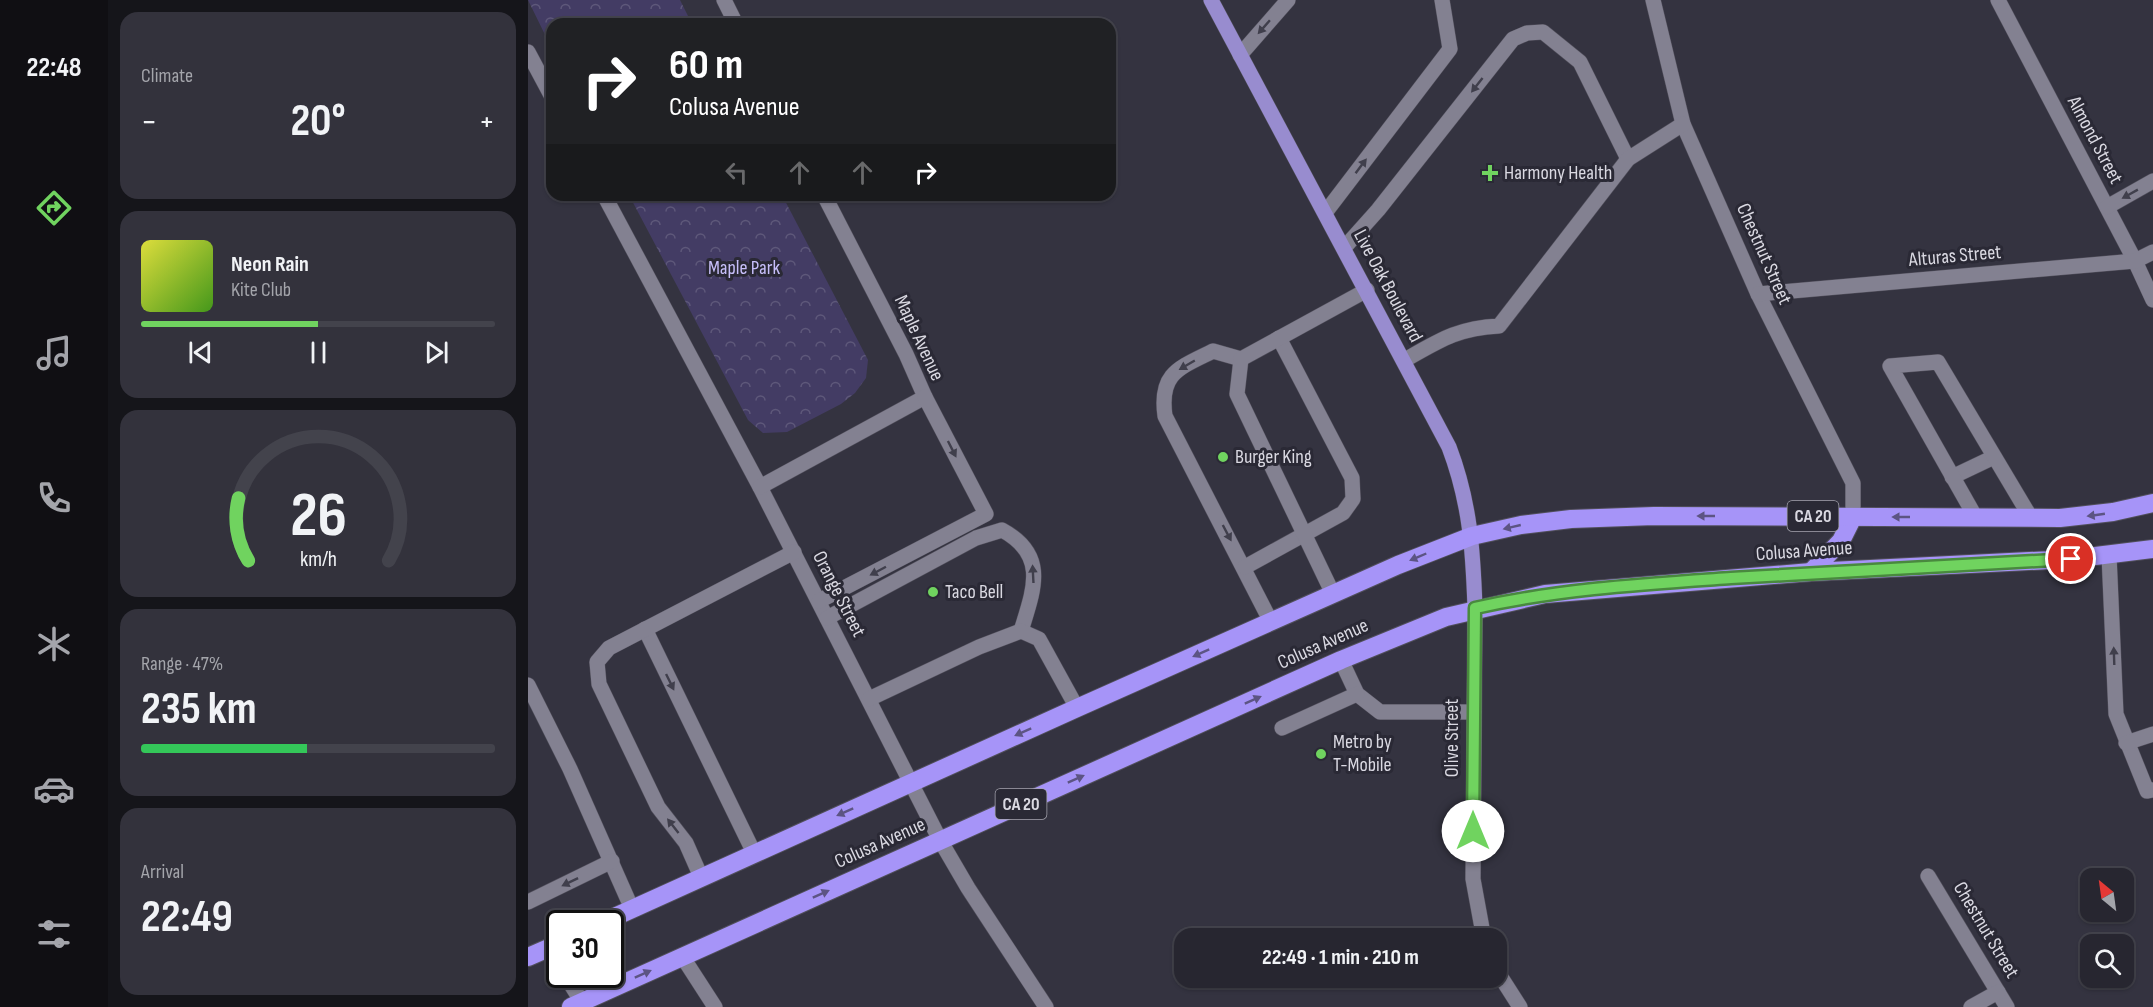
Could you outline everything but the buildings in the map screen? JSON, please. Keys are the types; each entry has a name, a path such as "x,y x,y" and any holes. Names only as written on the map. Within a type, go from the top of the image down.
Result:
{"highway":[{"name":"Colusa Avenue","path":"624,913 1333,594 1473,536 1521,525 1571,519 1654,516 2031,518 2084,516 2153,503"},
{"path":"1811,572 1841,541 1854,517"},
{"name":"Colusa Avenue","path":"579,1005 682,956 1341,660 1412,629 1475,608 1545,594 1596,588 1811,572 2109,555 2153,549"},
{"path":"528,957 546,949"}],"main road":[{"name":"Live Oak Boulevard","path":"1212,0 1405,360 1449,447 1461,478 1473,536 1475,608"}],"street":[{"path":"724,0 733,18"},
{"path":"1240,55 1288,0"},
{"path":"1325,213 1450,49 1442,0"},
{"name":"Chestnut Street","path":"1653,0 1683,124 1758,294 1853,483 1854,517"},
{"name":"Almond Street","path":"1998,0 2135,261 2153,300"},
{"path":"1344,248 1378,210 1513,39 1527,33 1543,32 1581,62 1628,159"},
{"path":"528,52 546,86"},
{"path":"1405,360 1449,335 1471,328 1499,326 1628,159 1683,124"},
{"path":"2107,207 2153,181"},
{"name":"Orange Street","path":"607,201 794,552 940,840 968,888 1046,1007"},
{"name":"Maple Avenue","path":"760,487 925,397 906,354 827,201"},
{"name":"Alturas Street","path":"1758,294 2135,261 2153,252"},
{"path":"1271,622 1245,567 1165,416 1162,395 1167,380 1181,367 1213,351 1241,359 1367,290"},
{"path":"1245,567 1343,513 1353,499 1352,478 1279,338"},
{"path":"1241,359 1237,394 1333,594"},
{"path":"1976,518 1890,366 1938,362 2031,518"},
{"path":"819,601 986,514 925,397"},
{"path":"1952,477 1994,457"},
{"path":"827,618 976,538 1002,530 1021,540 1032,560 1034,590 1021,631"},
{"path":"701,877 686,843 658,807 599,684 597,662 609,648 794,552"},
{"path":"2109,555 2116,714 2146,791 2153,790"},
{"name":"Olive Street","path":"1475,608 1473,879 1482,928"},
{"path":"645,629 754,853"},
{"path":"869,699 979,647 1021,631 1039,639 1077,708"},
{"path":"1341,660 1357,694 1380,712 1474,712"},
{"path":"528,685 612,861 632,909"},
{"path":"1282,729 1357,694"},
{"path":"2126,743 2153,734"},
{"path":"528,902 612,861"},
{"name":"Chestnut Street","path":"1928,876 2007,1007"},
{"path":"682,956 715,1007"},
{"path":"1507,987 1520,1007"},
{"path":"571,988 579,1005"},
{"path":"1971,1007 1998,992"}],"green space":[{"path":"528,0 680,0 689,18 546,18 546,37"},
{"name":"Maple Park","path":"632,201 785,201 868,360 866,378 855,393 841,404 787,432 763,433 748,420"}],"place":[{"name":"Harmony Health","path":"1490,173"},
{"name":"Burger King","path":"1223,457"},
{"name":"Taco Bell","path":"933,592"},
{"name":"Metro by T-Mobile","path":"1321,754"}],"route":[{"path":"1473,831 1472,660 1475,608 1545,594 1596,588 1811,572 2071,559"}]}
